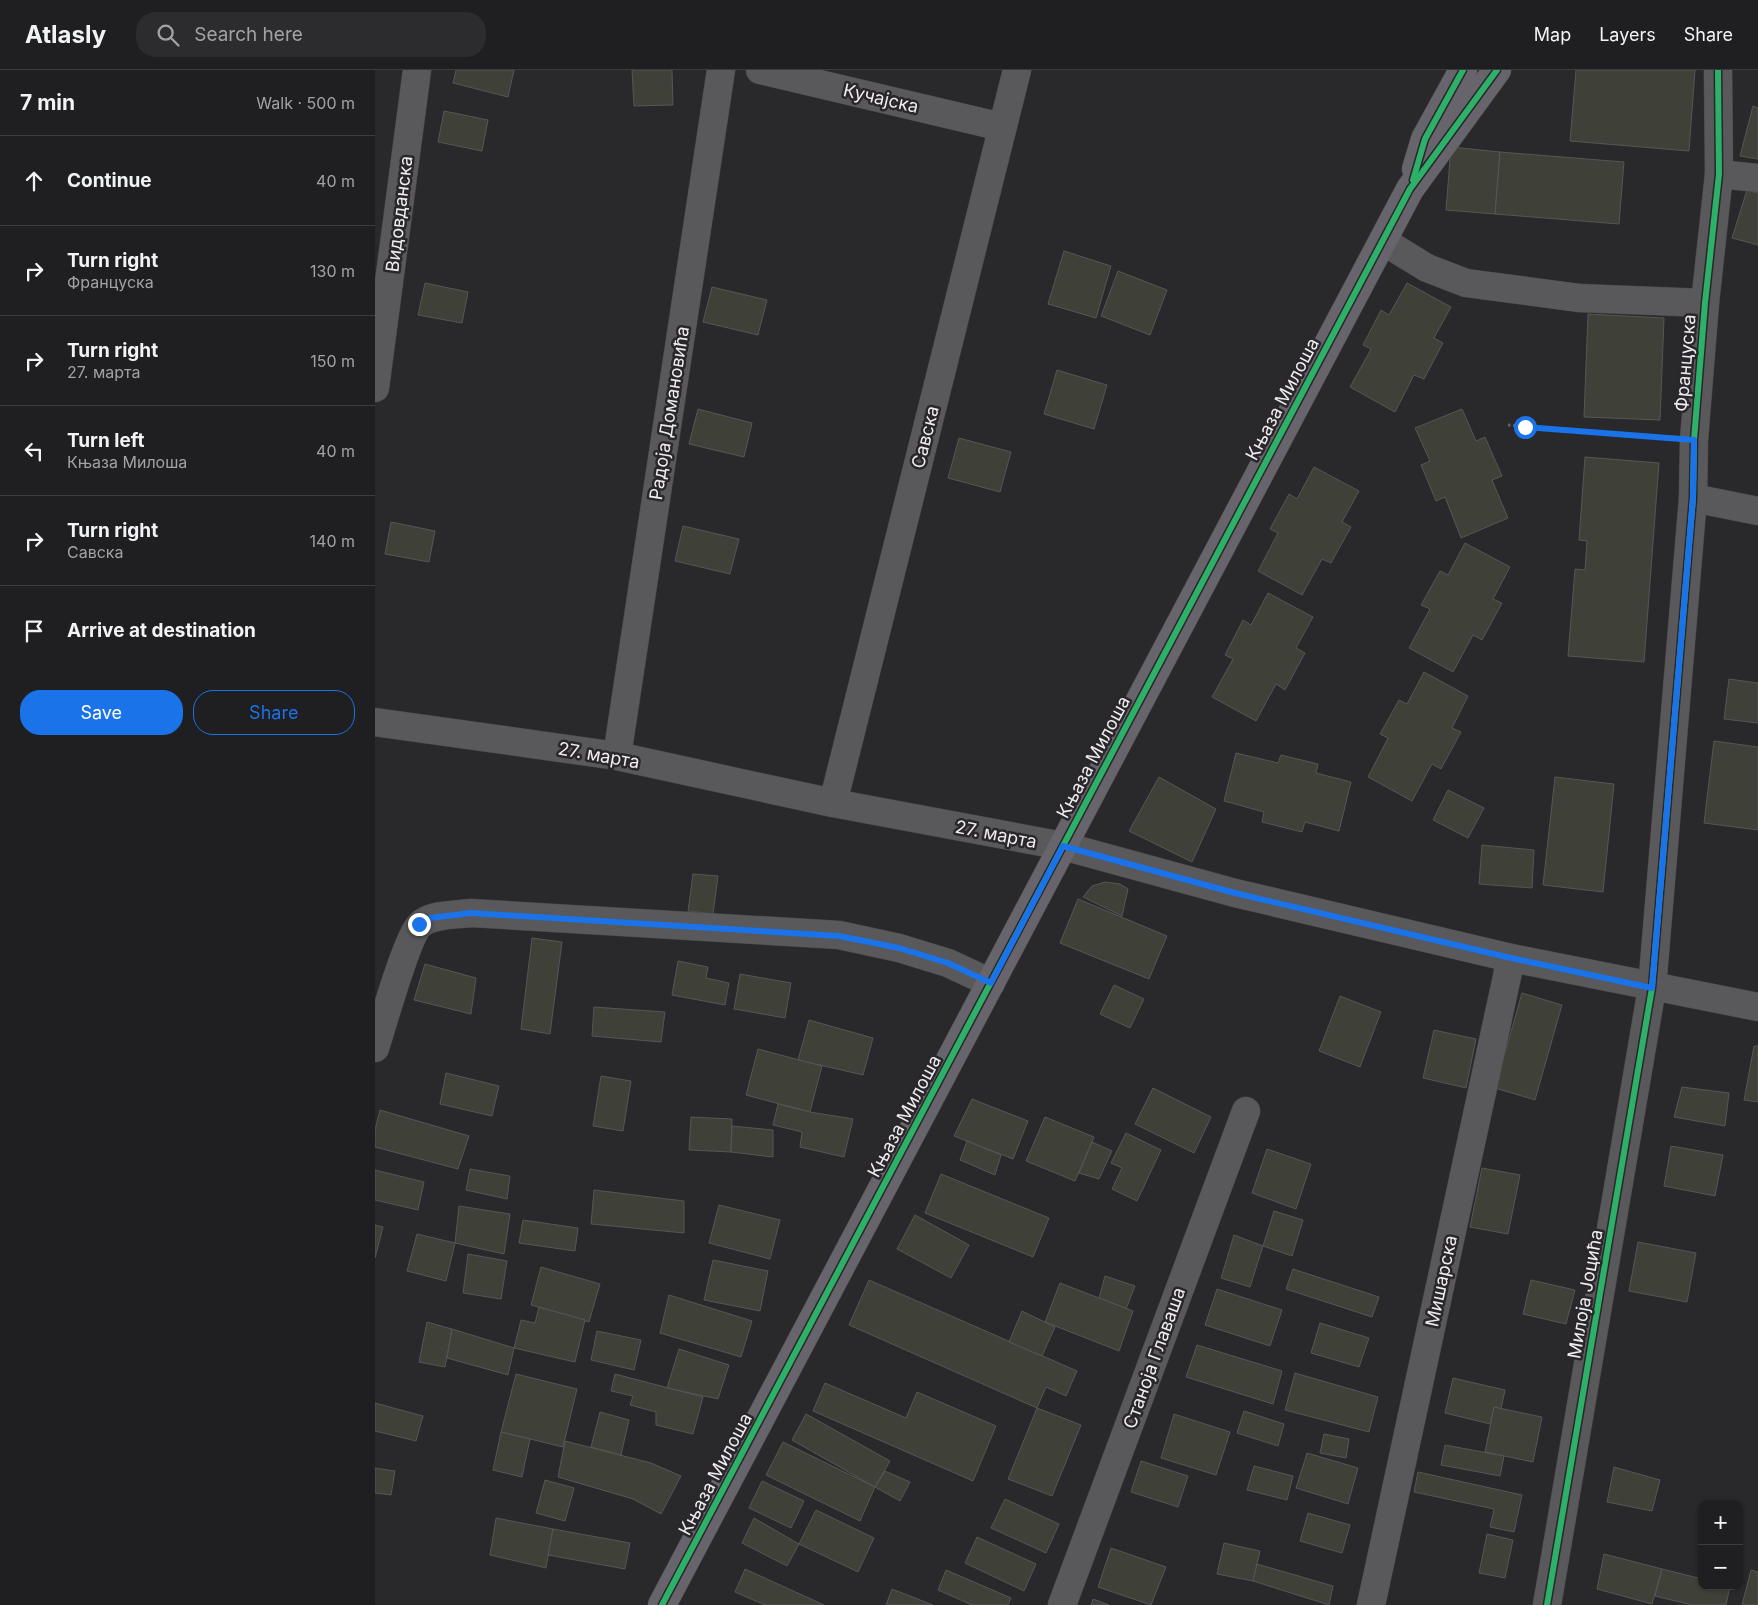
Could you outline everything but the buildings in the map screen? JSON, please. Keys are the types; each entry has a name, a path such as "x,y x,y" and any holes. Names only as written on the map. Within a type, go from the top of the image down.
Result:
{"main road":[{"name":"Књаза Милоша","path":"1410,189 1425,139 1463,70"},
{"name":"Књаза Милоша","path":"662,1605 1410,189 1497,70"}],"street":[{"name":"Видовданска","path":"375,388 417,70"},
{"name":"Радоја Домановића","path":"617,756 721,70"},
{"name":"Кучајска","path":"760,70 1002,127"},
{"name":"Савска","path":"833,803 1017,70"},
{"name":"Француска","path":"1652,988 1693,498 1694,440 1705,302 1719,174 1718,70"},
{"name":"Француска","path":"1719,114 1727,92 1730,70"},
{"path":"1719,174 1758,178"},
{"path":"1383,241 1427,268 1466,283 1579,298 1705,302"},
{"path":"1693,498 1758,511"},
{"name":"27. марта","path":"375,722 617,756 833,803 1063,846 1235,893 1511,958 1652,988 1758,1007"},
{"path":"375,1048 407,949 419,924 430,918 471,913 839,936 899,948 948,963 991,983"},
{"name":"Мишарска","path":"1371,1605 1511,958"},
{"name":"Милоја Јоцића","path":"1547,1605 1652,988"},
{"name":"Станоја Главаша","path":"1063,1605 1246,1111"}],"path":[{"path":"1508,425 1694,440"}],"cycle path":[{"path":"1413,180 1425,139 1463,70"},
{"path":"662,1605 1410,189 1497,70"},
{"path":"1547,1605 1652,988 1693,498 1694,440 1705,303 1719,174 1718,70"}],"route":[{"path":"419,924 430,918 471,913 839,936 899,948 948,963 991,983 1063,846 1235,893 1511,958 1652,988 1693,498 1694,440 1525,427"}]}
